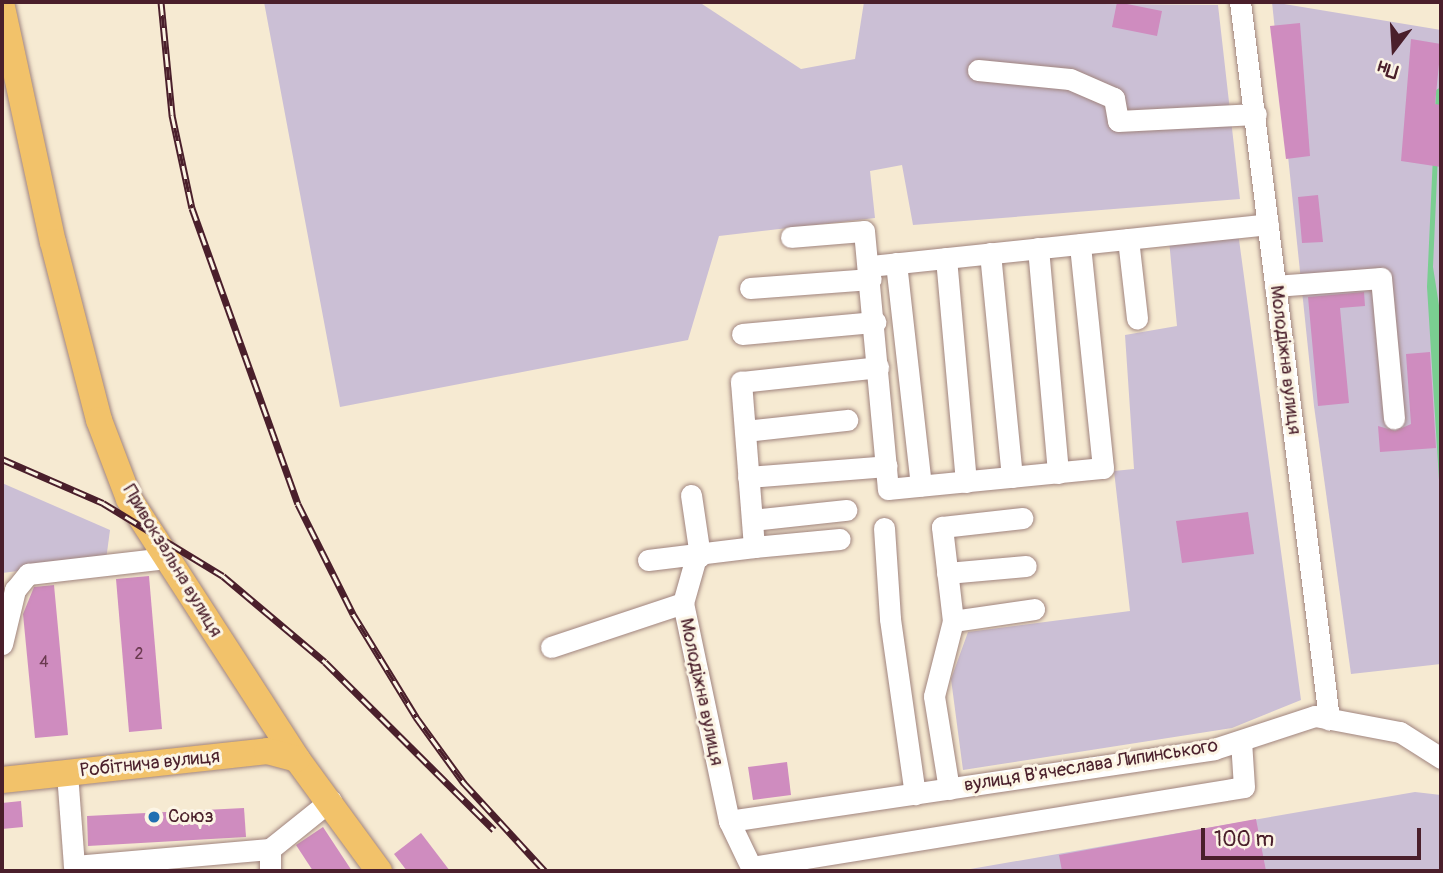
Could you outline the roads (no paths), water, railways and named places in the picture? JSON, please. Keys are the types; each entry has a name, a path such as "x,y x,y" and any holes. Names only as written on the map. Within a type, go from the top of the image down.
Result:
{"main road":[{"name":"Привокзальна вулиця","path":"2,7 99,420 129,499 296,759 331,800 379,871"},
{"name":"Робітнича вулиця","path":"2,780 267,751 296,759"}],"street":[{"name":"Молодіжна вулиця","path":"1240,2 1329,719"},
{"path":"978,69 1069,79 1114,99 1118,121 1256,114"},
{"path":"750,288 871,273 896,263 1268,224"},
{"path":"791,237 864,231 871,273 888,489 1103,468 1080,244"},
{"path":"1128,239 1138,318"},
{"path":"1038,248 1058,473"},
{"path":"990,253 1012,477"},
{"path":"946,258 966,482"},
{"path":"896,263 921,486"},
{"path":"1275,286 1381,278 1394,418"},
{"path":"742,334 875,322"},
{"path":"754,547 741,382 878,367"},
{"path":"745,431 847,420"},
{"path":"748,477 887,466"},
{"path":"682,603 698,556 691,495"},
{"path":"752,520 846,509"},
{"path":"949,789 934,696 953,621 942,527 1022,518"},
{"path":"884,528 890,619 915,794"},
{"path":"648,560 840,539"},
{"path":"2,644 15,590 28,574 166,558"},
{"path":"947,573 1026,566"},
{"name":"Молодіжна вулиця","path":"551,647 682,603 729,821 752,869"},
{"path":"953,621 1034,609"},
{"name":"вулиця В'ячеслава Липинського","path":"729,821 949,789 1241,741 1315,716 1399,732 1441,758"},
{"path":"752,869 1244,787 1241,741"},
{"path":"68,773 74,866 270,849 331,800"},
{"path":"270,849 270,871"}],"railway":[{"path":"161,2 172,115 192,208 298,504 353,614 416,717 464,783 545,871"},
{"path":"2,459 103,503 223,576 325,662 494,830"}],"place":[{"name":"Союз","path":"154,817"}]}
